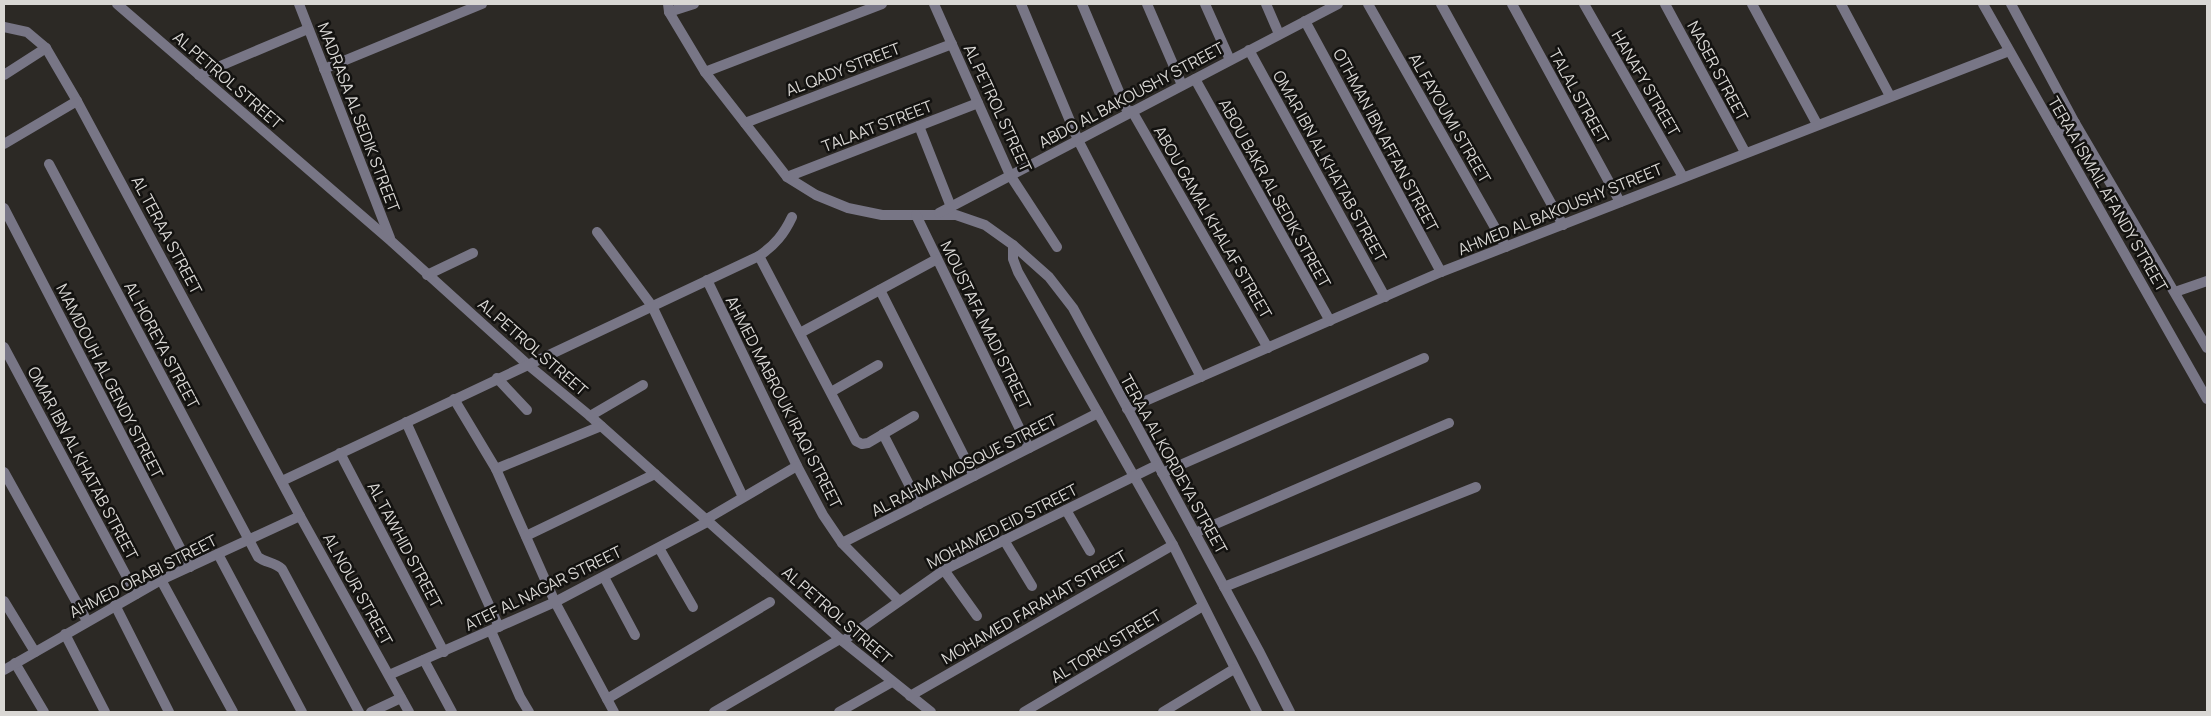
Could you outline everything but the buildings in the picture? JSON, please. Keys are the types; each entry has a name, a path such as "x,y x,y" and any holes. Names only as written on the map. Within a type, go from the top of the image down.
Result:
{"street":[{"name":"AL PETROL STREET","path":"116,4 391,241 527,364 590,416 841,640 931,712"},
{"name":"MADRASA AL SEDIK STREET","path":"299,4 391,241"},
{"path":"324,69 482,4"},
{"path":"669,8 694,4"},
{"path":"705,72 882,4"},
{"name":"AL PETROL STREET","path":"934,4 1010,175 1057,247"},
{"path":"1021,4 1078,140 1201,377"},
{"name":"ABOU GAMAL KHALAF STREET","path":"1082,4 1130,112 1268,348"},
{"path":"1147,4 1182,86"},
{"path":"1205,4 1230,60"},
{"path":"1266,4 1279,34"},
{"name":"AL FAYOUMI STREET","path":"1368,4 1506,247"},
{"path":"1441,4 1563,225"},
{"name":"TALAL STREET","path":"1512,4 1620,202"},
{"name":"HANAFY STREET","path":"1584,4 1683,177"},
{"name":"NASER STREET","path":"1665,4 1746,152"},
{"path":"1752,4 1817,124"},
{"path":"1841,4 1890,96"},
{"name":"TERAA ISMAIL AFANDY STREET","path":"1983,4 2207,400"},
{"name":"ABDO AL BAKOUSHY STREET","path":"938,214 1305,21 1331,5"},
{"name":"TERAA ISMAIL AFANDY STREET","path":"2014,5 2075,123 2207,348"},
{"name":"TERAA AL KORDEYA STREET","path":"669,8 705,72 787,177 816,195 848,208 882,214 956,214 985,225 1013,245 1049,277 1073,308 1290,712"},
{"name":"OTHMAN IBN AFFAN STREET","path":"1305,21 1441,272"},
{"name":"AL TERAA STREET","path":"4,27 28,32 46,48 77,101 282,481"},
{"path":"200,75 308,28"},
{"name":"AL QADY STREET","path":"745,123 952,44"},
{"path":"4,75 46,48"},
{"name":"OMAR IBN AL KHATAB STREET","path":"1249,50 1385,297"},
{"name":"AHMED AL BAKOUSHY STREET","path":"1127,409 1441,272 1817,124 2009,51"},
{"name":"ABOU BAKR AL SEDIK STREET","path":"1195,79 1330,321"},
{"path":"4,144 77,101"},
{"name":"TALAAT STREET","path":"787,177 978,103"},
{"path":"2056,132 2075,123"},
{"path":"919,126 951,206"},
{"name":"AL HOREYA STREET","path":"48,164 248,540"},
{"name":"MAMDOUH AL GENDY STREET","path":"5,212 190,567"},
{"name":"MOUSTAFA MADI STREET","path":"916,215 1029,448"},
{"path":"282,481 759,256 774,246 785,232 792,217"},
{"path":"597,232 652,306 743,497"},
{"path":"1013,245 1013,259 1018,272 1174,545 1257,712"},
{"path":"427,274 473,253"},
{"path":"759,256 856,441 865,444 914,416"},
{"path":"800,333 937,259"},
{"name":"AHMED MABROUK IRAQI STREET","path":"707,280 797,466 823,515 842,543 899,601"},
{"path":"2175,292 2207,280"},
{"path":"880,290 974,476"},
{"name":"OMAR IBN AL KHATAB STREET","path":"4,347 136,594"},
{"name":"MOHAMED EID STREET","path":"714,712 841,640 944,570 1004,540 1134,476 1160,469 1424,358"},
{"path":"830,392 878,365"},
{"path":"497,378 527,410"},
{"path":"590,416 643,385"},
{"path":"454,399 496,469 555,602 614,712"},
{"name":"AL RAHMA MOSQUE STREET","path":"842,543 1098,413"},
{"path":"406,422 495,629 520,697 529,712"},
{"path":"1195,533 1449,423"},
{"path":"496,469 601,426"},
{"path":"882,434 920,504"},
{"name":"AL TAWHID STREET","path":"340,453 444,652"},
{"name":"ATEF AL NAGAR STREET","path":"389,675 555,602 604,577 706,521 797,466"},
{"path":"4,472 87,621"},
{"path":"526,536 655,474"},
{"name":"AL NOUR STREET","path":"282,481 409,712"},
{"path":"1224,587 1476,487"},
{"path":"1066,510 1090,551"},
{"name":"AHMED ORABI STREET","path":"4,670 161,580 300,516"},
{"path":"248,540 258,557 264,562 272,562 282,569 360,712"},
{"path":"1004,540 1032,586"},
{"name":"MOHAMED FARAHAT STREET","path":"910,696 1174,545"},
{"path":"659,548 693,607"},
{"path":"218,554 302,712"},
{"path":"944,570 976,616"},
{"path":"604,577 635,635"},
{"path":"161,580 233,712"},
{"path":"4,601 35,652"},
{"path":"607,699 770,602"},
{"path":"115,605 169,712"},
{"name":"AL TORKI STREET","path":"1024,712 1203,606"},
{"path":"65,634 105,712"},
{"path":"424,660 452,712"},
{"path":"15,663 44,712"},
{"path":"1163,712 1234,669"},
{"path":"838,712 892,682"},
{"path":"371,712 401,698"}]}
